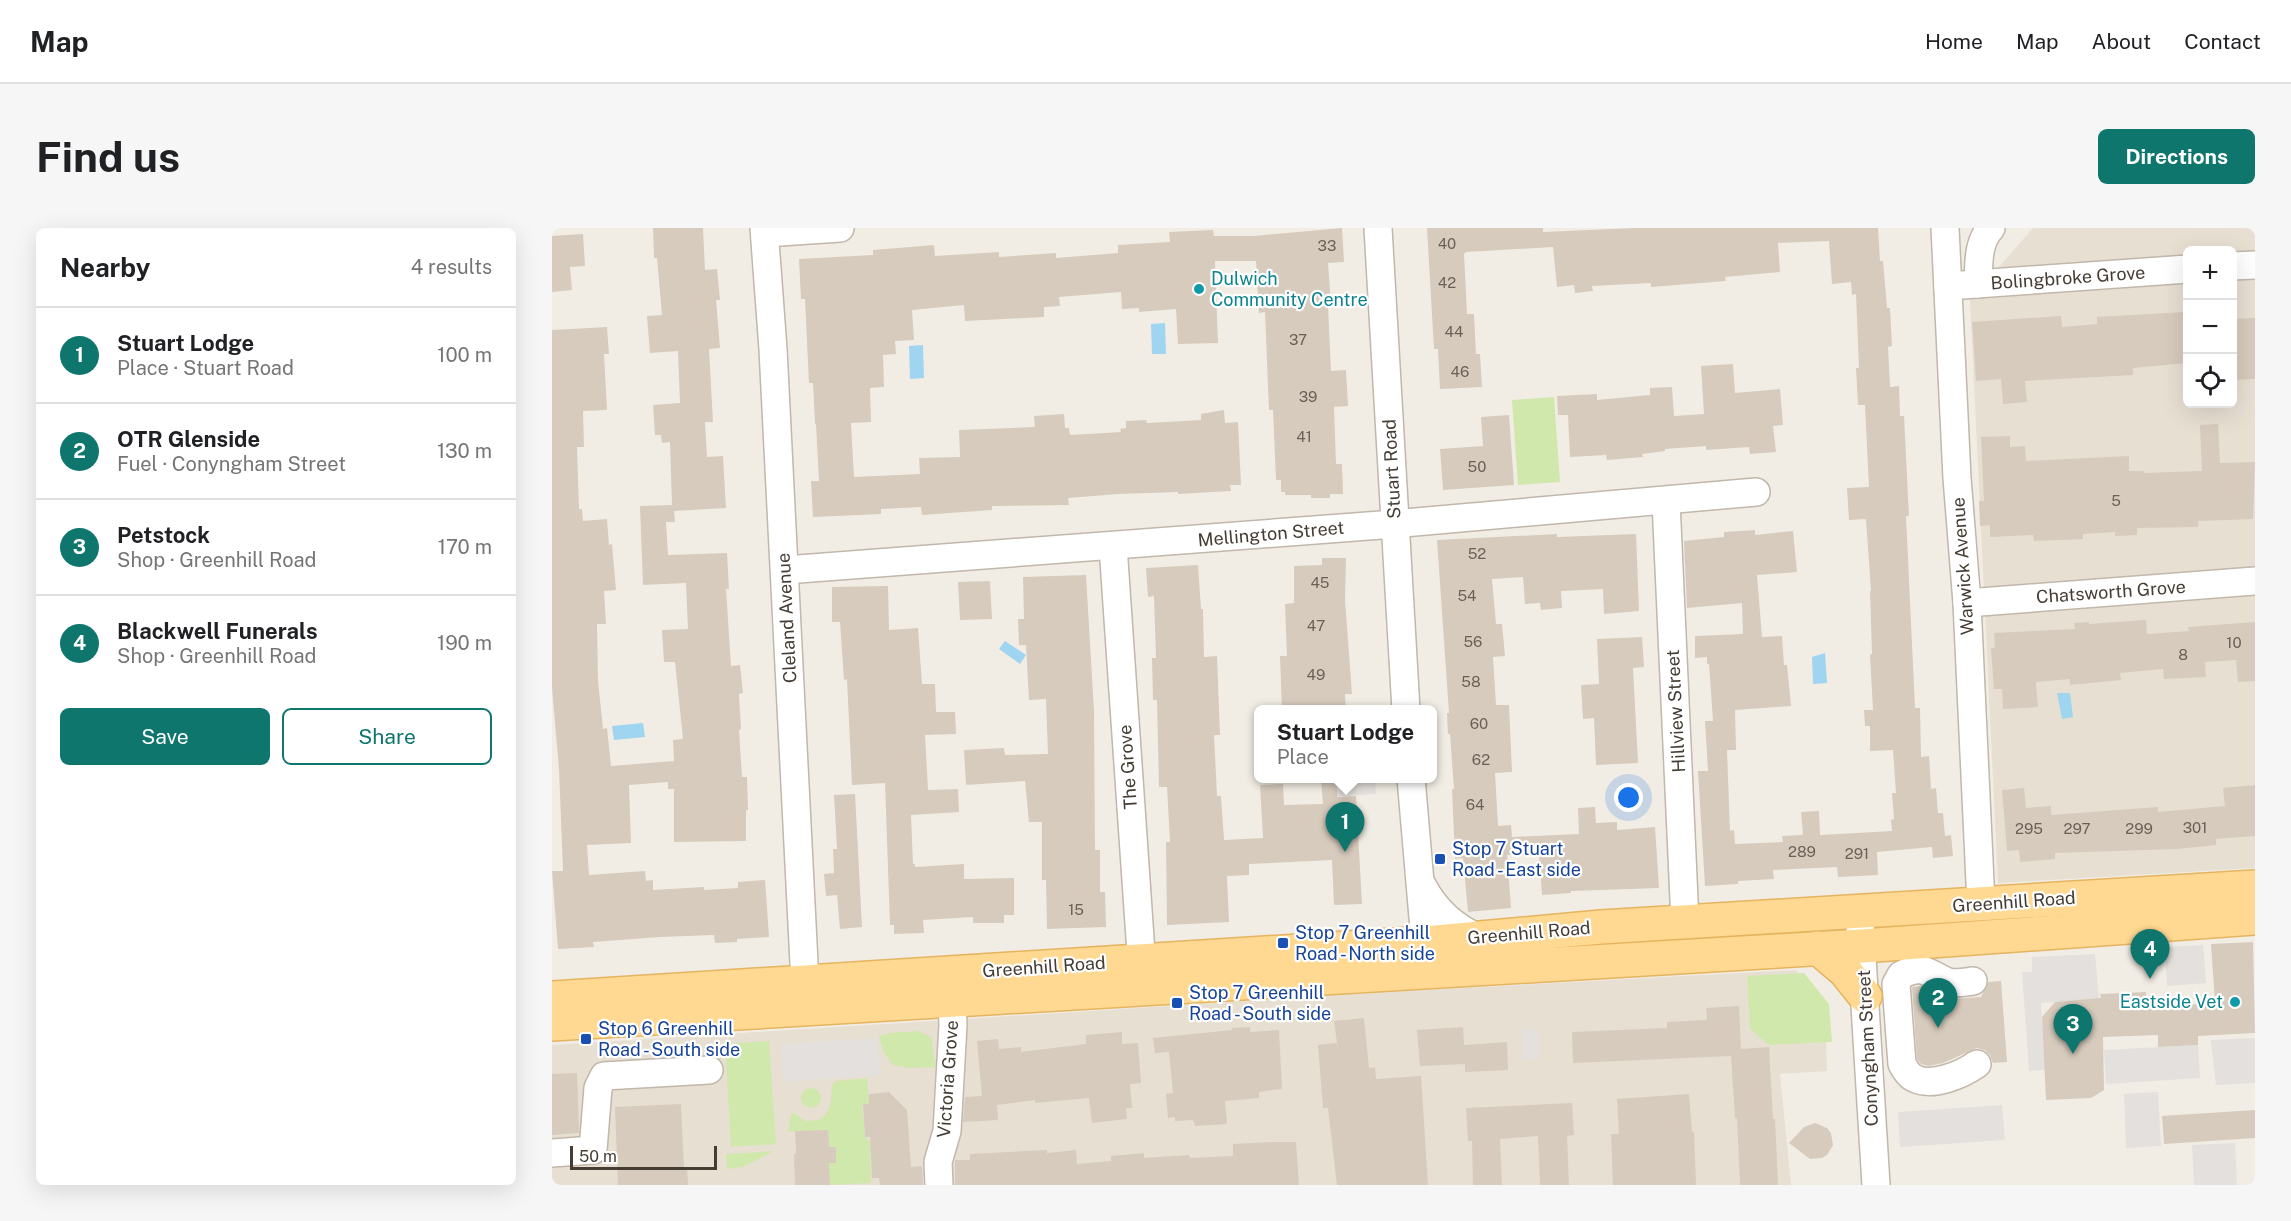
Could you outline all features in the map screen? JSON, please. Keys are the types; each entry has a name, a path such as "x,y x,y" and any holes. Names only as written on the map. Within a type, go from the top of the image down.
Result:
{"main road":[{"name":"Greenhill Road","path":"1426,957 1479,938 1601,927 2255,887"},
{"path":"1981,904 2035,933"},
{"name":"Greenhill Road","path":"552,998 806,995 1426,957 1862,946 2255,918"},
{"path":"1818,948 1845,971 1864,996"},
{"name":"Greenhill Road","path":"552,1024 806,995"}],"street":[{"path":"765,230 840,228"},
{"name":"Stuart Road","path":"1378,228 1406,705"},
{"name":"Warwick Avenue","path":"1945,228 1957,477 1967,603 1981,904"},
{"path":"1978,284 1984,235 1991,228"},
{"name":"Cleland Avenue","path":"765,230 806,995"},
{"path":"2237,266 2255,264"},
{"name":"Bolingbroke Grove","path":"1948,286 2183,269"},
{"name":"Mellington Street","path":"785,570 1113,546 1756,492"},
{"name":"Hillview Street","path":"1666,501 1686,922"},
{"name":"The Grove","path":"1113,546 1142,974"},
{"name":"Chatsworth Grove","path":"1967,603 2255,581"},
{"path":"1411,783 1426,957"},
{"path":"1420,881 1439,911 1459,929 1479,938"},
{"name":"Conyngham Street","path":"1860,912 1876,1185"},
{"path":"1972,981 1950,983 1928,970 1919,969 1901,975 1896,984 1902,1064 1907,1072 1914,1078 1922,1080 1948,1079 1963,1074 1977,1064"},
{"name":"Victoria Grove","path":"939,1185 938,1162 947,1131 952,986"},
{"path":"552,1153 593,1150 598,1088 604,1076 709,1070"}],"shaded area":[{"path":"2033,228 2255,228 2255,868 1998,883 1970,300"},
{"path":"1321,783 1375,783 1376,794 1323,797"},
{"path":"2203,945 2206,983 2167,986 2165,947"},
{"path":"2095,954 2099,999 2041,1003 2045,1070 2029,1071 2022,972 2032,972 2032,957"},
{"path":"1796,970 1825,1008 1827,1071 1780,1074 1791,1185 552,1185 552,1045 1375,993"},
{"path":"1538,1029 1539,1059 1523,1060 1522,1030"},
{"path":"877,1038 880,1075 783,1082 781,1044"},
{"path":"2255,1038 2255,1083 2216,1085 2211,1040"},
{"path":"2198,1045 2200,1078 2106,1084 2104,1050"},
{"path":"2158,1092 2161,1146 2126,1148 2124,1094"},
{"path":"2002,1105 2005,1140 1900,1147 1898,1112"},
{"path":"2235,1143 2237,1185 2194,1185 2192,1145"}],"green space":[{"path":"1554,397 1560,482 1518,485 1512,400"},
{"path":"1804,973 1829,1004 1832,1042 1769,1045 1750,1029 1747,976"},
{"path":"918,1031 932,1038 935,1067 909,1068 893,1065 883,1051 879,1036"},
{"path":"769,1041 776,1144 731,1147 725,1044"},
{"path":"867,1078 869,1104 862,1105 865,1137 870,1142 871,1183 830,1185 829,1163 836,1162 836,1147 829,1147 828,1130 788,1132 791,1114 794,1113 805,1121 819,1120 829,1108 832,1085 836,1081"},
{"path":"807,1088 815,1088 821,1094 821,1102 815,1108 807,1108 801,1102 801,1094"},
{"path":"774,1151 743,1167 727,1169 726,1154"}],"water":[{"path":"1165,323 1166,354 1152,354 1151,324"},
{"path":"923,345 924,378 910,379 909,346"},
{"path":"1005,641 1026,655 1020,664 999,649"},
{"path":"1825,653 1827,683 1813,684 1812,657"},
{"path":"2057,693 2070,693 2073,717 2062,719"},
{"path":"643,723 645,737 614,740 612,726"}],"building":[{"path":"653,228 703,228 705,270 717,269 720,300 716,300 720,348 709,349 713,422 705,422 707,457 723,456 726,508 674,511 675,522 666,522 668,555 727,553 729,589 726,589 731,666 740,665 743,693 739,694 741,729 739,730 742,777 747,777 746,841 674,842 674,789 668,789 668,782 629,785 631,843 587,845 589,875 645,871 646,881 653,880 653,890 738,888 738,882 765,880 769,937 715,943 714,935 660,937 593,942 594,947 558,949 552,871 563,871 559,769 552,688 552,330 607,327 609,354 604,354 607,410 583,411 584,447 577,447 579,509 582,509 583,521 607,519 609,545 612,544 616,590 604,591 606,624 597,624 598,681 603,729 607,728 611,766 674,761 673,740 683,739 675,662 664,662 662,630 688,629 686,583 643,585 640,506 672,505 670,442 662,443 661,435 655,435 653,405 680,403 678,351 650,353 647,316 662,315 657,258 654,258"},
{"path":"1342,228 1344,262 1328,263 1331,305 1328,306 1331,371 1346,370 1348,406 1334,407 1336,464 1342,464 1343,494 1330,494 1330,498 1311,498 1311,495 1285,495 1285,492 1281,492 1281,480 1276,480 1273,410 1269,410 1265,312 1259,313 1256,261 1215,261 1218,343 1178,344 1176,309 1139,312 1139,308 1122,309 1121,292 1059,297 1060,306 1044,307 1044,317 965,321 964,305 912,310 914,340 895,341 896,354 883,355 884,387 870,388 871,422 851,423 854,477 920,474 919,458 960,457 959,430 1035,427 1034,416 1064,414 1065,428 1069,428 1070,435 1121,432 1120,429 1126,428 1126,421 1146,420 1147,423 1201,420 1201,414 1224,410 1225,423 1238,422 1241,485 1230,485 1231,491 1118,494 1068,498 1069,505 992,506 992,510 922,515 921,507 881,509 881,514 813,517 811,481 819,481 816,424 813,383 809,383 805,299 801,299 799,259 873,255 873,250 934,245 935,256 999,252 999,257 1056,253 1056,258 1118,253 1118,245 1170,242 1169,232 1213,230 1214,236 1254,236"},
{"path":"1427,228 1543,228 1543,232 1635,228 1878,228 1887,308 1890,308 1892,346 1888,347 1890,387 1899,386 1900,416 1904,416 1915,708 1920,708 1921,757 1929,756 1931,789 1936,788 1938,813 1943,813 1945,836 1951,835 1953,856 1933,858 1932,847 1877,852 1878,875 1838,877 1837,867 1773,870 1774,879 1705,886 1698,771 1708,771 1705,721 1713,721 1709,664 1707,664 1707,657 1695,658 1695,636 1743,634 1742,603 1687,608 1684,541 1724,537 1724,532 1755,530 1755,535 1793,531 1797,572 1757,575 1762,637 1782,636 1791,706 1735,710 1736,750 1727,750 1730,831 1734,830 1735,844 1783,842 1782,836 1803,835 1801,812 1819,811 1820,835 1892,831 1891,820 1894,819 1892,793 1896,793 1893,750 1870,751 1870,726 1865,726 1864,710 1873,710 1870,655 1872,654 1871,591 1866,519 1849,520 1847,488 1869,487 1865,405 1858,405 1856,294 1852,295 1851,282 1832,284 1829,241 1778,243 1780,272 1725,277 1726,281 1651,287 1651,283 1592,286 1593,291 1575,293 1574,285 1557,287 1553,247 1466,252 1464,254 1467,314 1474,314 1476,354 1480,354 1482,387 1440,389 1438,349 1434,349"},
{"path":"583,234 585,266 570,267 572,290 552,292 552,236"},
{"path":"2183,312 2183,363 2133,368 2133,375 2025,381 2027,402 2003,404 2001,379 1976,381 1972,322 2061,316 2062,327 2097,324 2097,317"},
{"path":"2255,318 2255,379 2237,380 2237,319"},
{"path":"1733,364 1735,393 1780,389 1783,425 1773,426 1776,452 1750,454 1749,447 1706,450 1706,446 1665,449 1665,451 1642,454 1643,457 1607,460 1606,455 1570,457 1568,415 1558,415 1557,396 1597,394 1597,400 1650,395 1650,388 1672,387 1674,416 1704,414 1701,366"},
{"path":"1509,415 1514,485 1443,490 1440,449 1483,446 1481,417"},
{"path":"2218,424 2220,463 2255,462 2253,519 2198,521 2198,527 2137,528 2137,535 2115,536 2115,532 2083,534 2083,539 2034,541 2033,535 1990,537 1990,525 1980,526 1979,501 1984,501 1981,437 2010,436 2010,447 2025,446 2026,461 2129,456 2129,471 2144,471 2144,473 2202,471 2200,425"},
{"path":"1557,534 1557,537 1636,534 1639,611 1604,614 1603,589 1561,591 1562,608 1541,610 1540,603 1525,604 1523,577 1492,579 1496,624 1502,624 1505,656 1493,657 1496,705 1509,705 1512,772 1495,773 1498,826 1511,825 1512,837 1579,834 1578,808 1595,807 1596,823 1617,822 1617,830 1655,827 1659,888 1571,891 1571,893 1542,895 1539,853 1507,855 1511,908 1468,912 1463,858 1455,859 1452,789 1454,789 1450,734 1448,734 1447,713 1449,713 1437,540"},
{"path":"1322,558 1346,558 1345,600 1352,694 1345,694 1346,705 1282,705 1280,656 1287,656 1285,604 1294,603 1294,566 1322,565"},
{"path":"1198,565 1201,609 1203,609 1204,657 1217,656 1220,735 1214,735 1217,796 1221,796 1224,840 1263,838 1260,785 1283,784 1284,805 1323,804 1321,783 1337,783 1337,797 1356,796 1362,904 1334,905 1332,860 1249,864 1249,875 1227,876 1229,922 1167,925 1166,842 1170,842 1167,787 1159,787 1157,700 1153,700 1152,658 1156,658 1154,596 1148,597 1146,568"},
{"path":"1086,575 1094,711 1095,850 1100,850 1100,892 1105,892 1106,927 1047,929 1046,880 1042,880 1042,822 1029,822 1025,781 966,785 964,750 1004,748 1005,755 1048,754 1046,699 1029,700 1026,645 1019,645 1018,619 1024,619 1023,577"},
{"path":"990,581 992,619 960,620 958,582"},
{"path":"888,586 889,630 918,628 922,684 935,684 936,712 955,712 956,734 925,735 928,790 958,789 959,812 911,815 913,864 915,867 964,864 964,879 1014,878 1014,915 1004,915 1004,923 973,923 973,917 923,920 924,933 894,934 894,925 890,925 885,783 852,785 847,679 844,680 840,622 832,622 832,587"},
{"path":"2146,620 2147,634 2189,631 2188,627 2255,622 2255,681 2238,682 2236,660 2205,662 2206,677 2164,679 2163,669 2120,673 2121,680 2070,685 2070,679 2036,682 2038,707 2003,709 2002,689 1994,689 1991,648 1995,648 1994,633 2075,629 2074,623"},
{"path":"1642,637 1644,667 1633,668 1638,763 1596,765 1594,718 1583,719 1581,685 1599,684 1597,639"},
{"path":"2255,785 2255,836 2216,839 2216,845 2177,849 2055,853 2055,859 2020,862 2019,850 2007,851 2002,790 2024,788 2026,808 2051,806 2051,815 2158,807 2158,812 2225,806 2223,788"},
{"path":"855,794 862,927 840,929 837,895 826,896 824,874 834,873 833,849 837,849 834,795"},
{"path":"2253,942 2255,1033 2198,1036 2198,1045 2158,1047 2158,1035 2103,1037 2104,1090 2091,1098 2046,1100 2042,1017 2055,1002 2101,998 2100,994 2146,992 2147,1007 2215,1003 2211,944"},
{"path":"2001,981 2007,1062 1993,1063 1985,1050 1977,1048 1943,1063 1929,1066 1921,1064 1917,1059 1912,987 1921,986 1951,999 1981,997 1988,982"},
{"path":"1739,1006 1741,1049 1769,1047 1778,1185 1740,1185 1731,1056 1573,1063 1572,1032 1667,1028 1667,1022 1707,1020 1706,1008"},
{"path":"1364,1018 1369,1068 1375,1067 1376,1079 1421,1076 1428,1185 1337,1185 1328,1108 1323,1108 1318,1045 1337,1043 1334,1021"},
{"path":"1250,1027 1250,1032 1279,1030 1282,1089 1259,1092 1259,1098 1225,1101 1227,1124 1195,1126 1193,1120 1175,1121 1175,1117 1168,1118 1166,1094 1173,1093 1169,1052 1155,1053 1153,1038"},
{"path":"1463,1027 1464,1045 1507,1042 1508,1070 1465,1072 1465,1064 1420,1066 1417,1030"},
{"path":"1122,1032 1122,1044 1138,1043 1141,1083 1130,1084 1132,1108 1126,1108 1127,1119 1092,1123 1089,1098 1035,1103 1035,1100 997,1105 998,1120 963,1122 965,1097 982,1096 977,1041 998,1039 999,1049 1021,1047 1021,1052 1086,1044 1086,1035"},
{"path":"577,1073 579,1133 552,1135 552,1074"},
{"path":"889,1092 907,1110 911,1167 922,1166 923,1185 880,1185 879,1178 872,1178 870,1137 865,1137 863,1104 869,1104 869,1094"},
{"path":"1689,1094 1692,1132 1694,1132 1696,1185 1613,1185 1611,1134 1619,1134 1617,1099"},
{"path":"1572,1103 1574,1135 1567,1136 1569,1185 1540,1185 1538,1136 1500,1139 1502,1185 1473,1185 1472,1141 1468,1141 1466,1108"},
{"path":"681,1104 684,1168 687,1168 688,1185 618,1185 615,1107"},
{"path":"2255,1110 2255,1138 2164,1144 2162,1116"},
{"path":"1815,1123 1827,1128 1831,1133 1833,1145 1827,1155 1810,1159 1789,1143 1804,1127"},
{"path":"828,1130 829,1147 836,1147 836,1163 829,1163 830,1185 795,1185 795,1131"},
{"path":"1296,1142 1299,1185 955,1185 955,1160 970,1160 970,1154 1047,1150 1047,1153 1076,1150 1077,1164 1111,1161 1111,1156 1144,1153 1144,1158 1189,1155 1190,1158 1233,1156 1233,1144"}],"place":[{"name":"Dulwich Community Centre","path":"1199,289"},
{"name":"Stuart Lodge","path":"1345,852"},
{"name":"Stop 7 Stuart Road - East side","path":"1440,859"},
{"name":"Stop 7 Greenhill Road - North side","path":"1283,943"},
{"name":"Blackwell Funerals","path":"2150,979"},
{"name":"Eastside Vet","path":"2235,1002"},
{"name":"Stop 7 Greenhill Road - South side","path":"1177,1003"},
{"name":"OTR Glenside","path":"1938,1028"},
{"name":"Stop 6 Greenhill Road - South side","path":"586,1039"},
{"name":"Petstock","path":"2073,1054"}]}
